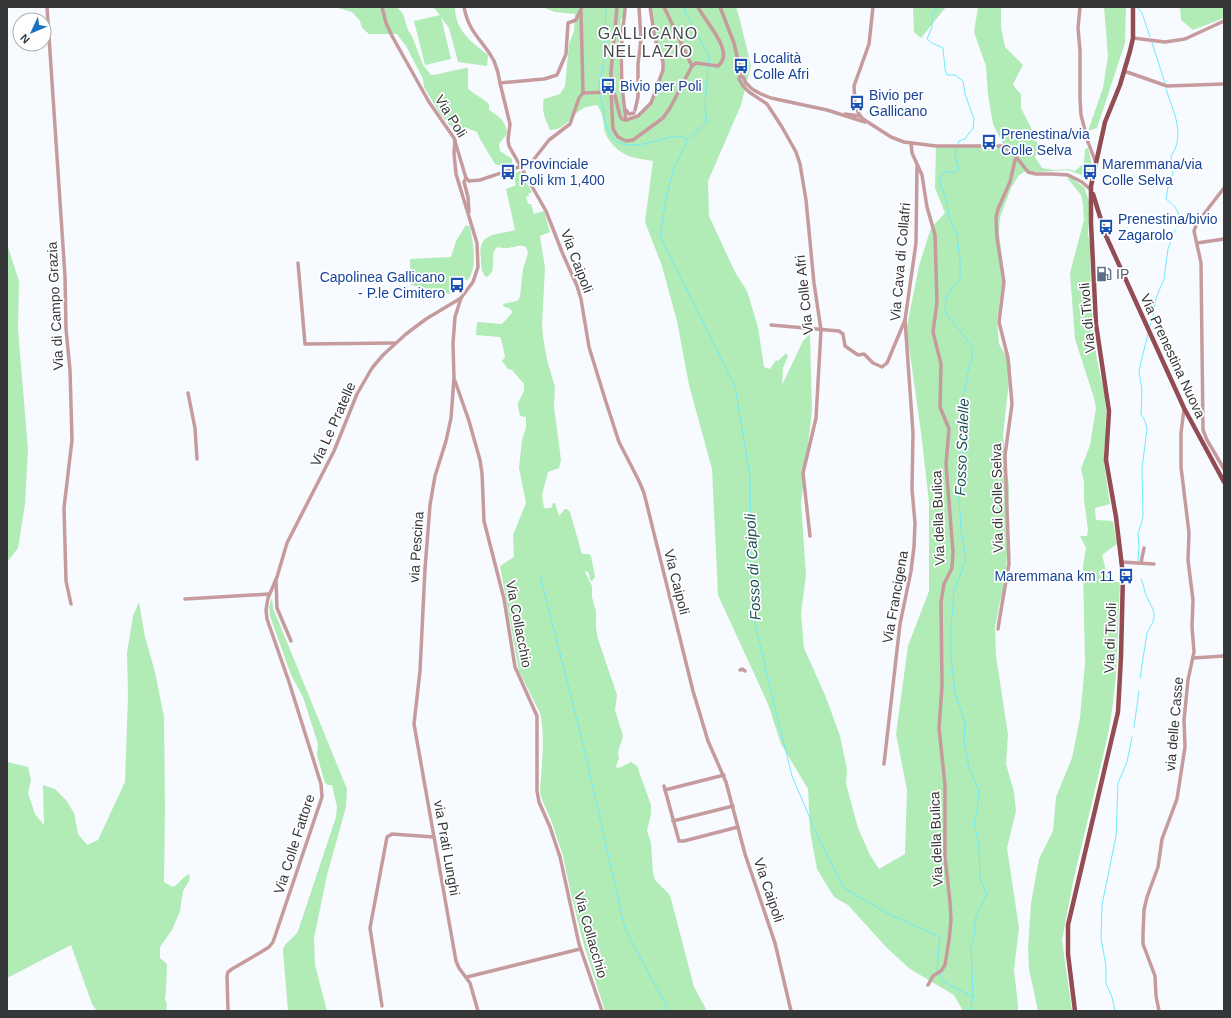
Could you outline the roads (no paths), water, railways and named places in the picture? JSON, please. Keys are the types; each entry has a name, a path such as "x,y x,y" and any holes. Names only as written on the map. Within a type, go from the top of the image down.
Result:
{"main road":[{"name":"Via di Tivoli","path":"1075,1011 1068,954 1068,925 1118,712 1123,582 1122,562 1106,460 1109,411 1096,324 1091,223 1091,190 1105,122 1124,71 1133,38 1133,7"},
{"name":"Via Prenestina Nuova","path":"1091,190 1106,236 1184,408 1224,482"}],"street":[{"name":"Via di Campo Grazia","path":"47,7 65,276 66,329 70,365 72,440 64,508 66,581 71,604"},
{"name":"Via Poli","path":"382,7 386,23 392,36 429,102 452,133 455,140 466,178 464,182 468,197 469,217"},
{"name":"Via Caipoli","path":"464,7 470,28 494,60 510,124 508,144 546,211 562,252 579,289 590,352 619,442 638,478 644,493 692,688 708,741 724,776 748,862 773,935 791,1011"},
{"path":"500,83 544,79 557,75 566,54 568,23 576,20 582,7"},
{"path":"582,7 581,19 585,92"},
{"path":"617,7 611,92 614,131 621,139 626,141 630,141 646,131 666,114 692,66 696,63 715,66 720,65 724,53 723,48 698,7"},
{"path":"625,7 621,68 626,120"},
{"path":"623,100 625,102 627,112 630,114 634,111 638,97 638,64 641,39 639,7"},
{"path":"611,82 622,119 626,120 638,116 651,103 663,70 663,62 655,39 650,7"},
{"path":"664,7 692,66"},
{"path":"720,7 735,46 740,73 750,88 761,94 856,119 871,125 894,138 910,143 950,146 1004,146 1016,156 1028,172 1036,174 1068,175 1085,184 1091,190"},
{"path":"871,125 860,116 855,106 854,86 869,44 873,7"},
{"path":"1080,7 1078,28 1080,51 1080,104 1085,132 1096,163"},
{"path":"1133,38 1165,42 1185,39 1224,21"},
{"path":"1124,71 1165,86 1224,84"},
{"name":"Via Colle Afri","path":"740,73 739,79 743,86 767,104 782,127 799,160 807,208 814,283 821,330 816,418 804,471 810,536"},
{"path":"466,178 470,182 476,181 527,165 532,162 549,140 570,124 580,97 585,92 611,92"},
{"path":"850,114 854,110 855,106"},
{"path":"837,113 860,116"},
{"path":"856,119 860,116"},
{"path":"454,378 453,347 455,320 461,298 473,282 478,268 477,247 456,174 454,153 455,140"},
{"name":"Via della Bulica","path":"910,143 911,152 922,175 927,205 936,237 937,302 933,330 940,362 940,407 949,429 946,468 953,552 952,568 944,584 941,602 942,686 939,728 945,785 945,857 951,920 945,965 941,971 933,976 928,985"},
{"name":"Via di Colle Selva","path":"998,629 1009,561 1005,455 1012,404 1007,356 999,322 1004,282 997,236 996,218 998,209 1010,182 1016,156"},
{"name":"Via Cava di Collafri","path":"914,433 905,320 916,243 917,165"},
{"path":"1224,188 1195,227 1194,232 1201,263 1202,424 1204,433 1224,469"},
{"path":"1197,243 1224,239"},
{"path":"298,263 305,344 395,343"},
{"name":"Via Le Pratelle","path":"269,594 276,579 287,543 334,451 357,394 374,364 395,343 422,322 461,298"},
{"path":"771,325 840,332 843,336 846,347 859,356 864,354 873,363 882,367 886,365 888,361 902,324 905,320"},
{"name":"via Pescina","path":"414,720 420,666 430,502 435,476 448,432 454,378"},
{"name":"Via Collacchio","path":"454,378 469,421 479,458 482,473 484,521 503,595 516,669 537,716 537,797 549,823 560,857 580,949 602,1011"},
{"path":"188,393 195,424 197,459"},
{"name":"via delle Casse","path":"1160,1011 1156,996 1155,976 1143,944 1144,914 1148,893 1158,865 1161,842 1177,796 1185,747 1184,722 1188,680 1193,658 1192,627 1194,601 1188,557 1189,533 1181,467 1181,436 1184,408"},
{"name":"Via Francigena","path":"884,764 899,627 914,549 915,523 912,489 914,433"},
{"path":"1141,563 1144,548"},
{"path":"1122,562 1154,564"},
{"path":"276,579 277,608 291,641"},
{"path":"185,599 269,594"},
{"name":"Via Colle Fattore","path":"228,1011 228,972 268,948 273,942 321,804 322,795 319,776 266,618 266,606 269,594"},
{"path":"1193,658 1224,656"},
{"path":"740,670 742,668 745,671"},
{"name":"via Prati Lunghi","path":"414,720 415,733 457,965 467,978 472,989 478,1011"},
{"path":"724,776 665,788 673,821 680,840 684,841 738,827"},
{"path":"673,821 733,806"},
{"path":"382,1006 370,928 387,838 392,834 434,837"},
{"path":"467,978 580,949"}],"waterway":[{"name":"Fosso di Caipoli","path":"600,92 599,83 604,61 606,7"},
{"name":"Fosso di Caipoli","path":"684,7 685,12 709,56 705,106 707,122 689,139"},
{"name":"Fosso Scalelle","path":"938,7 932,16 932,27 927,39 943,48 947,75 955,75 963,81 965,94 974,119 973,129 965,139 959,141 958,144"},
{"path":"1137,7 1142,13 1150,37"},
{"path":"1152,43 1165,83"},
{"path":"1166,89 1175,114 1178,131 1178,140 1171,156 1173,174 1169,181 1166,199 1177,211 1179,217 1177,226"},
{"name":"Fosso di Caipoli","path":"600,95 607,128 613,137 620,143 638,145 677,136 688,139 673,171 667,194 660,236 735,387 750,477 751,574 755,623 792,776 818,837 844,888 887,913 940,937 937,969 944,982 973,997"},
{"name":"Fosso Scalelle","path":"956,147 955,156 959,169 955,173 947,171 943,173 940,178 940,183 947,203 949,218 957,236 960,259 960,279 947,295 945,305 947,315 972,348 972,360 969,367 961,407 963,463 958,483 961,528 966,560 954,591 951,628 951,658 955,692 965,723 964,742 969,768 979,792 974,822 979,847 980,879 987,894 975,919 975,932 971,946 973,997 970,1011"},
{"path":"1150,326 1156,298 1164,279 1168,249 1175,230"},
{"path":"1138,561 1138,534 1143,517 1142,468 1147,429 1141,414 1142,390 1139,372 1148,334"},
{"path":"540,575 584,748 625,929 669,1011"},
{"path":"1140,678 1147,633 1154,618 1153,609 1146,595 1141,579"},
{"path":"1134,727 1139,691"},
{"path":"1115,1011 1112,997 1106,983 1106,966 1101,938 1102,905 1116,836 1118,783 1127,762 1132,737"}],"place":[{"name":"Località Colle Afri","path":"741,66"},
{"name":"Bivio per Poli","path":"608,86"},
{"name":"Bivio per Gallicano","path":"857,103"},
{"name":"Prenestina/via Colle Selva","path":"989,142"},
{"name":"Provinciale Poli km 1,400","path":"508,172"},
{"name":"Maremmana/via Colle Selva","path":"1090,172"},
{"name":"Prenestina/bivio Zagarolo","path":"1106,227"},
{"name":"IP","path":"1104,274"},
{"name":"Capolinea Gallicano - P.le Cimitero","path":"457,285"},
{"name":"Maremmana km 11","path":"1126,576"}],"district":[{"name":"GALLICANO NEL LAZIO","path":"648,42"}]}
